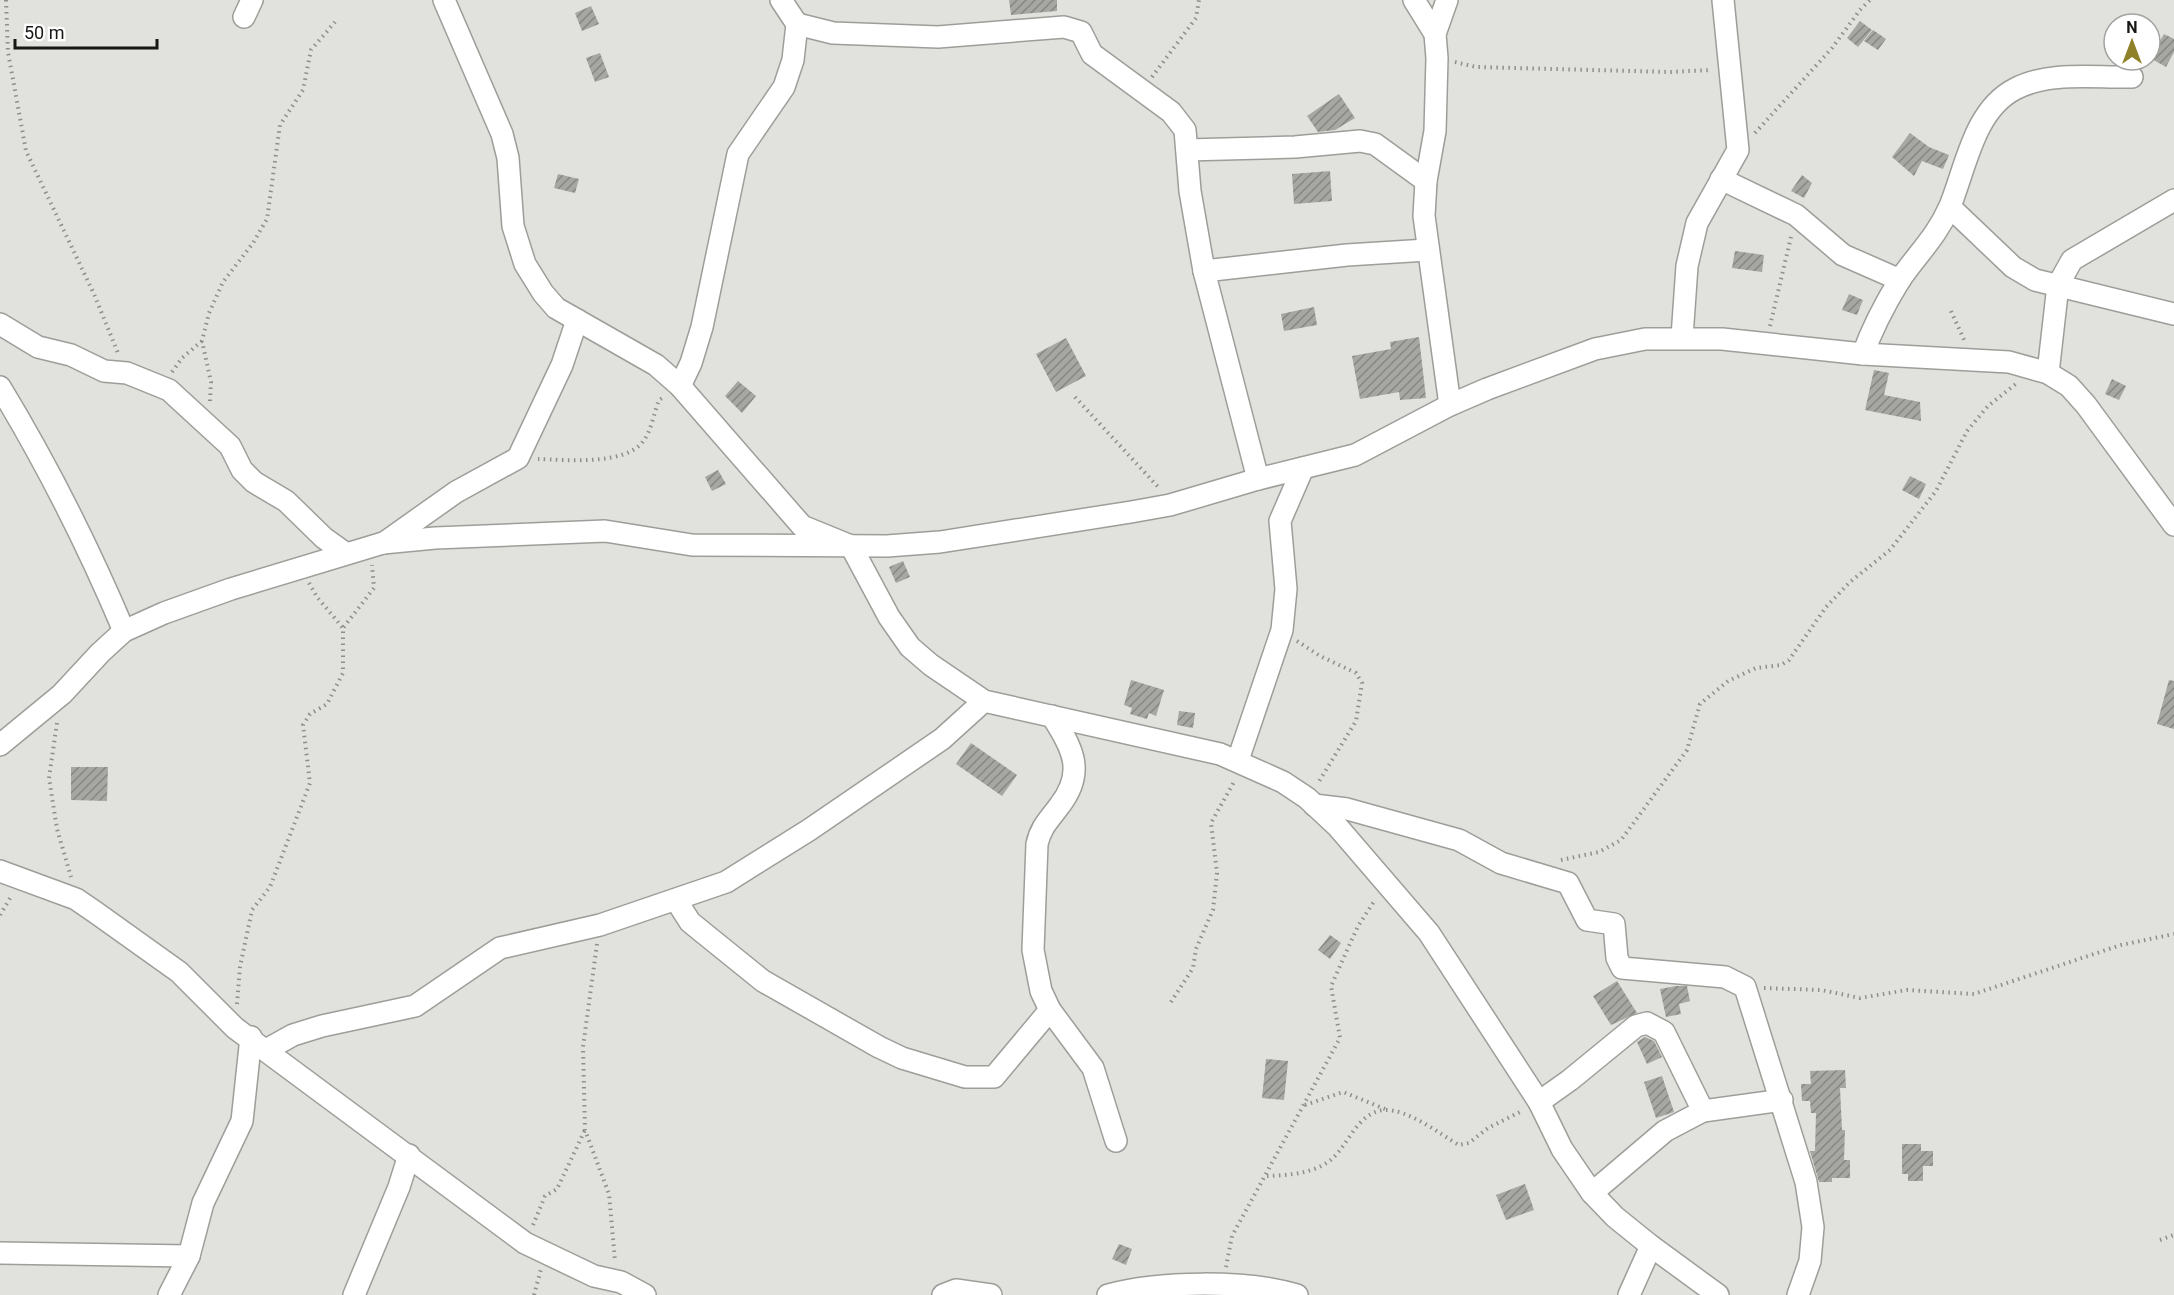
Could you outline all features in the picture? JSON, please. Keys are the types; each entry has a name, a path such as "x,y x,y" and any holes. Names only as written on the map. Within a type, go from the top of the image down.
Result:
{"street":[{"path":"444,0 502,134 508,158 513,226 525,264 543,293 556,308 656,365 680,386 802,526 851,546 889,618 910,647 984,701 1238,760 1283,782 1311,801 1386,881 1429,933 1454,968 1539,1102 1562,1149 1592,1193 1616,1217 1651,1246 1718,1295"},
{"path":"680,386 692,363 702,327 738,154 784,87 793,60 797,24 781,0"},
{"path":"1414,0 1435,33"},
{"path":"1447,0 1435,33 1437,58 1435,131 1426,181 1424,216 1450,405"},
{"path":"1682,337 1687,266 1697,223 1738,150 1728,69 1729,40 1723,0"},
{"path":"797,24 833,33 938,37 1064,27 1081,32 1092,54 1171,112 1185,130 1190,191 1204,271 1258,479"},
{"path":"1863,354 1872,330 1900,280 1931,243 1950,207 1977,131 1996,104 2014,89 2044,79 2132,77"},
{"path":"1187,150 1295,147 1360,141 1375,144 1426,181"},
{"path":"1721,179 1796,215 1843,255 1900,280"},
{"path":"2039,370 2058,285 2072,260 2090,247 2174,201"},
{"path":"1950,207 2013,267 2035,280 2174,314"},
{"path":"1204,271 1347,255 1427,250"},
{"path":"376,545 456,492 518,459 562,365 577,321"},
{"path":"0,324 38,347 71,355 104,371 127,374 169,390 209,424 230,446 242,470 254,482 286,501 324,538 345,553"},
{"path":"0,745 62,694 124,631 164,613 300,567 376,545 435,537 605,531 692,545 887,546 940,542 1170,505 1258,479 1355,455 1450,405 1595,349 1635,340 1682,337 1767,342 1863,354 1972,359 2039,370 2069,386 2086,405 2174,525"},
{"path":"0,387 45,463 92,556 124,631"},
{"path":"1238,760 1282,630 1286,589 1280,521 1303,468"},
{"path":"250,1038 293,1035 322,1026 415,1006 500,948 600,925 726,882 809,830 942,740 984,701"},
{"path":"1052,716 1074,757 1075,777 1062,803 1041,828 1037,844 1033,950 1041,991 1050,1010 1093,1068 1116,1141"},
{"path":"1311,801 1459,840 1501,863 1568,883 1587,920 1614,924 1617,958 1622,968 1725,977 1745,987 1806,1182 1813,1227 1810,1261 1798,1295"},
{"path":"0,871 76,898 178,972 250,1038 525,1243 594,1276 621,1282 645,1295"},
{"path":"676,900 690,922 763,981 879,1047 912,1062 965,1077 994,1077 1050,1010"},
{"path":"1539,1102 1570,1080 1636,1026 1647,1023 1664,1032 1703,1111"},
{"path":"169,1295 189,1256 203,1203 242,1121 250,1038"},
{"path":"1592,1193 1665,1131 1703,1111 1782,1100"},
{"path":"354,1295 399,1187 409,1155"},
{"path":"1629,1295 1651,1246"},
{"path":"0,1253 189,1256"},
{"path":"1108,1295 1131,1288 1225,1284 1297,1295"},
{"path":"943,1295 956,1290 991,1295"}],"path":[{"path":"6,0 8,52 26,151 94,294 127,374"},
{"path":"1140,91 1196,18 1199,0"},
{"path":"1738,150 1818,64 1870,0"},
{"path":"209,424 211,382 202,340 209,313 223,282 254,243 267,219 280,125 303,90 310,50 335,22"},
{"path":"1437,58 1476,67 1670,72 1728,69"},
{"path":"1767,342 1796,215"},
{"path":"1951,311 1972,359"},
{"path":"169,390 170,375 182,358 202,340"},
{"path":"1533,874 1550,863 1599,852 1621,840 1687,750 1700,704 1728,681 1756,668 1781,666 1789,660 1826,607 1850,582 1890,550 1936,491 1967,431 1988,406 2026,376 2039,370"},
{"path":"518,459 582,461 622,455 644,441 659,400 680,386"},
{"path":"1075,397 1156,482 1170,505"},
{"path":"250,1038 240,967 252,910 270,887 310,783 303,725 310,714 327,704 343,673 343,628 374,588 376,545"},
{"path":"300,567 316,597 343,628"},
{"path":"1282,630 1320,656 1356,673 1362,683 1356,721 1311,801"},
{"path":"62,694 49,778 57,829 76,898"},
{"path":"1171,1002 1193,968 1196,949 1213,910 1217,873 1211,823 1235,781 1238,760"},
{"path":"1225,1284 1227,1254 1232,1236 1340,1038 1331,986 1358,926 1386,881"},
{"path":"600,925 583,1047 585,1130 609,1194 612,1248 621,1282"},
{"path":"1745,987 1821,990 1860,998 1907,990 1974,994 2121,945 2174,934"},
{"path":"1305,1105 1343,1092 1385,1110 1415,1118 1459,1145 1469,1143 1488,1128 1539,1102"},
{"path":"1266,1176 1291,1175 1319,1167 1333,1158 1366,1116 1385,1110"},
{"path":"525,1243 545,1196 557,1189 585,1130"},
{"path":"2160,1240 2174,1235"},
{"path":"534,1295 545,1254"}],"building":[{"path":"1009,0 1057,0 1057,11 1011,15"},
{"path":"591,6 599,24 582,31 575,13"},
{"path":"1860,21 1872,30 1858,47 1847,38"},
{"path":"1873,30 1886,39 1878,50 1864,41"},
{"path":"2164,34 2174,39 2174,52 2166,67 2162,65"},
{"path":"600,53 609,77 595,82 586,58"},
{"path":"1339,94 1355,118 1335,130 1318,132 1307,116"},
{"path":"1910,133 1929,147 1949,155 1943,169 1922,161 1914,176 1892,157"},
{"path":"1330,171 1332,201 1294,204 1292,174"},
{"path":"558,174 579,179 575,193 554,188"},
{"path":"1802,175 1812,183 1804,198 1791,191"},
{"path":"1735,251 1764,255 1762,272 1732,268"},
{"path":"1849,294 1863,300 1857,315 1842,310"},
{"path":"1314,307 1317,325 1284,331 1281,314"},
{"path":"1419,337 1426,398 1400,400 1399,392 1360,399 1352,356 1391,349 1390,342"},
{"path":"1066,338 1086,376 1056,392 1036,354"},
{"path":"1874,370 1889,373 1884,395 1920,402 1921,421 1865,410"},
{"path":"2112,379 2126,386 2119,400 2105,394"},
{"path":"738,381 756,396 742,413 725,396"},
{"path":"718,470 726,484 712,491 705,477"},
{"path":"1910,476 1926,484 1919,499 1902,490"},
{"path":"903,561 910,577 896,583 889,567"},
{"path":"1131,680 1164,690 1156,716 1149,713 1147,719 1130,714 1132,708 1124,705"},
{"path":"2169,680 2174,681 2174,729 2157,724"},
{"path":"1179,711 1195,713 1193,728 1177,725"},
{"path":"971,743 1017,775 1002,796 956,764"},
{"path":"71,767 108,767 107,801 71,800"},
{"path":"1330,935 1341,943 1330,959 1318,950"},
{"path":"1617,981 1637,1013 1611,1025 1593,996"},
{"path":"1687,986 1690,1001 1679,1004 1681,1014 1666,1017 1660,989"},
{"path":"1645,1037 1654,1041 1662,1057 1647,1064 1637,1042"},
{"path":"1266,1059 1288,1061 1284,1100 1262,1098"},
{"path":"1845,1070 1846,1088 1840,1088 1842,1130 1845,1130 1844,1160 1850,1160 1850,1178 1832,1178 1832,1182 1819,1182 1810,1151 1815,1151 1816,1113 1811,1113 1810,1101 1802,1101 1801,1084 1811,1084 1810,1071"},
{"path":"1662,1076 1674,1112 1656,1118 1644,1082"},
{"path":"1902,1144 1921,1144 1921,1151 1933,1151 1933,1166 1923,1166 1923,1181 1908,1181 1908,1174 1902,1174"},
{"path":"1525,1184 1534,1210 1506,1220 1496,1195"},
{"path":"1119,1244 1132,1249 1126,1265 1112,1259"}]}
